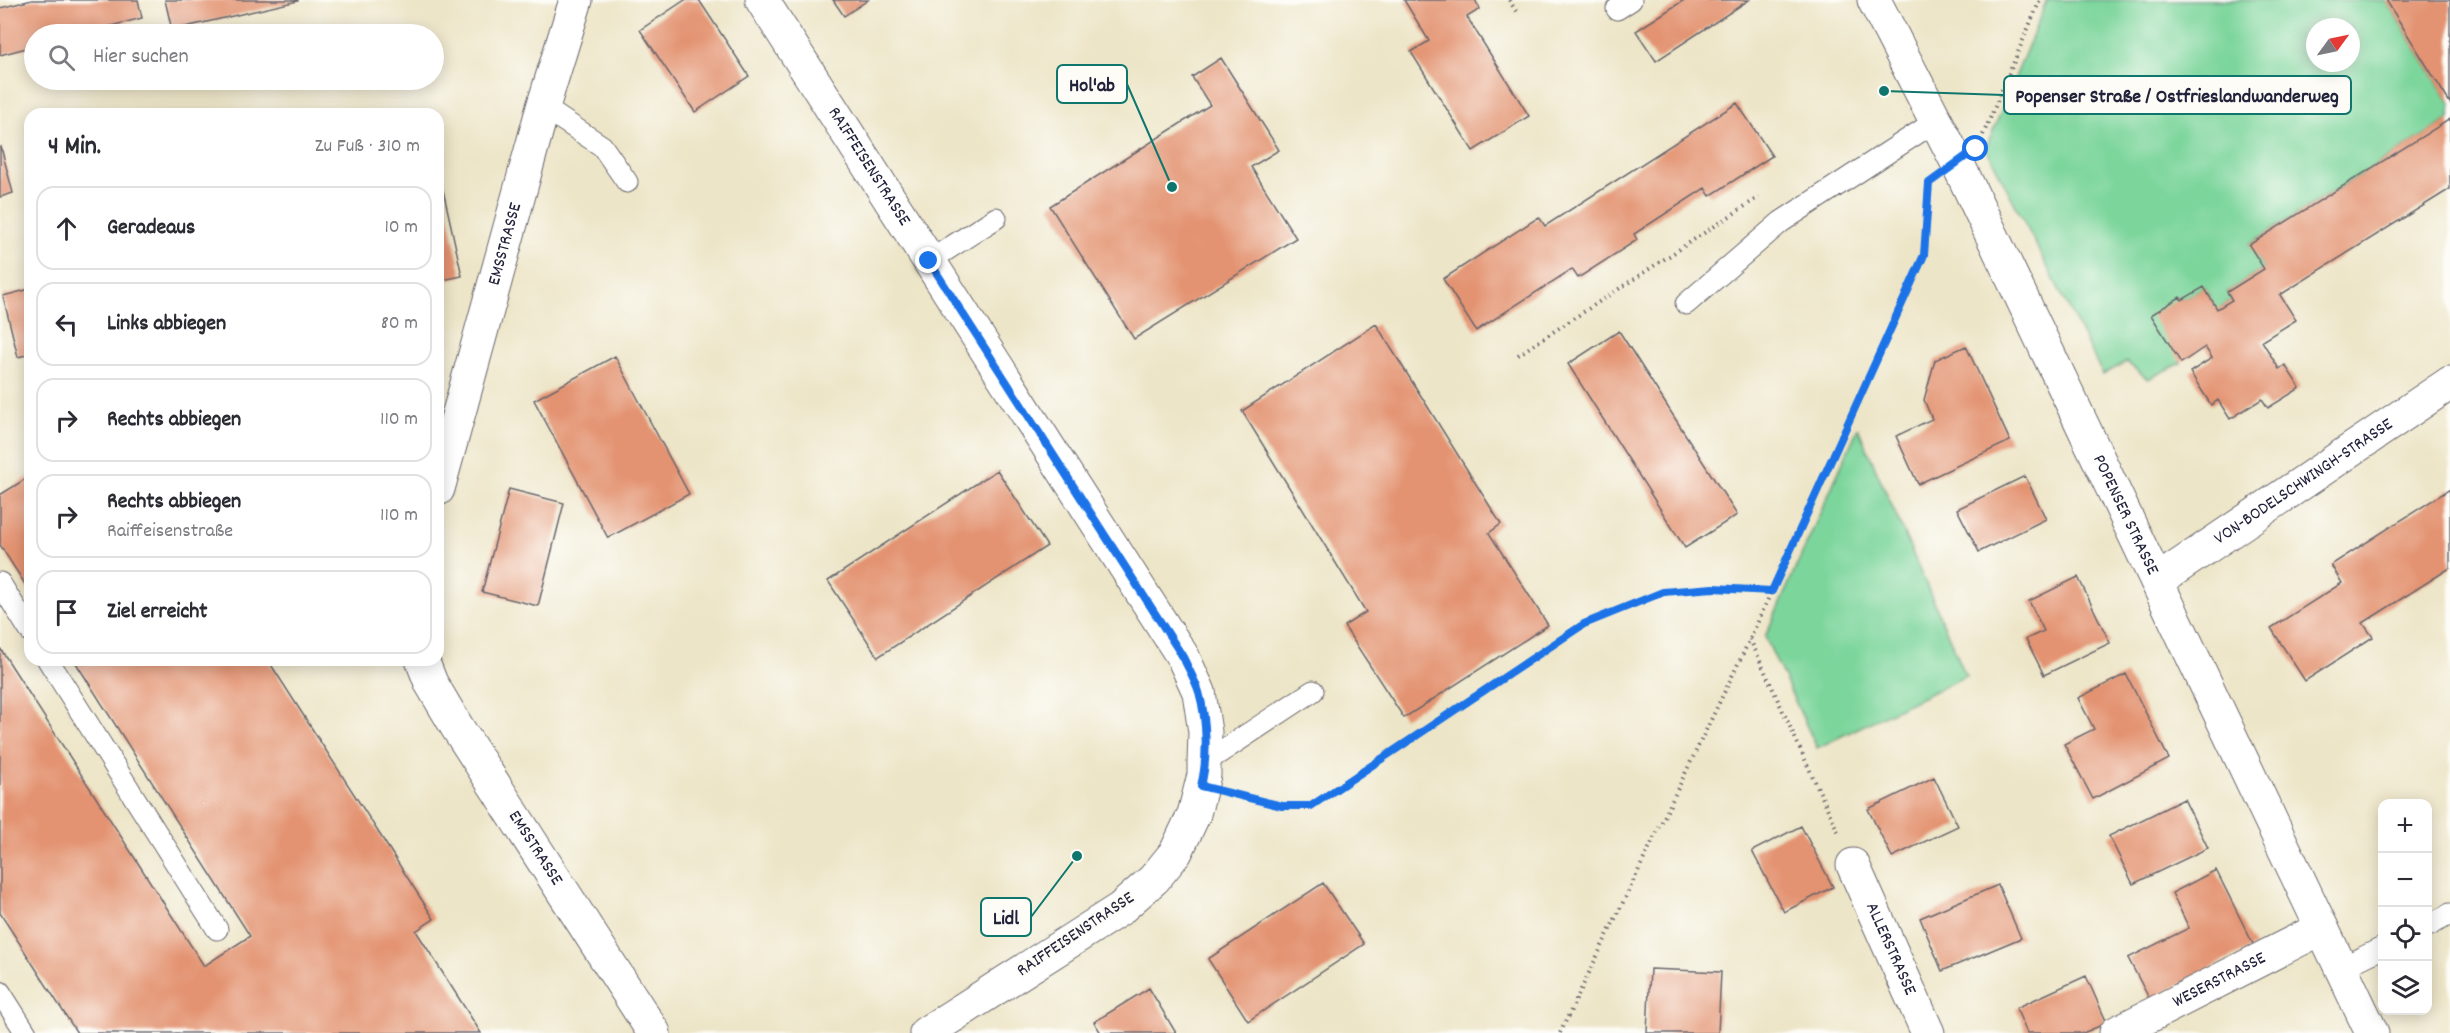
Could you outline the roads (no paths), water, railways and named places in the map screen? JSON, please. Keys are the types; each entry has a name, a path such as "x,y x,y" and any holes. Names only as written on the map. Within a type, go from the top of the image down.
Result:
{"street":[{"name":"RAIFFEISENSTRASSE","path":"762,0 1183,657 1199,692 1205,732 1202,774 1194,814 1176,852 1154,879 1120,909 926,1033"},
{"name":"POPENSER STRASSE","path":"1874,0 1957,162 2372,1033"},
{"name":"EMSSTRASSE","path":"444,467 572,1"},
{"name":"VON-BODELSCHWINGH-STRASSE","path":"2157,581 2450,383"},
{"name":"EMSSTRASSE","path":"424,666 431,683 457,727 654,1033"},
{"name":"ALLERSTRASSE","path":"1853,865 1928,1033"},
{"name":"WESERSTRASSE","path":"2116,1033 2322,928"}],"lane":[{"path":"543,107 602,146 627,182"},
{"path":"1686,304 1781,222 1936,121"},
{"path":"929,261 996,218"},
{"path":"0,583 24,621"},
{"path":"52,666 217,929"},
{"path":"1202,774 1314,691"},
{"path":"2432,923 2450,914"},
{"path":"2341,968 2378,950"},
{"path":"0,992 26,1033"}],"place":[{"name":"Popenser Straße / Ostfrieslandwanderweg","path":"1884,91"},
{"name":"Hol'ab","path":"1172,187"},
{"name":"Lidl","path":"1077,856"}]}
